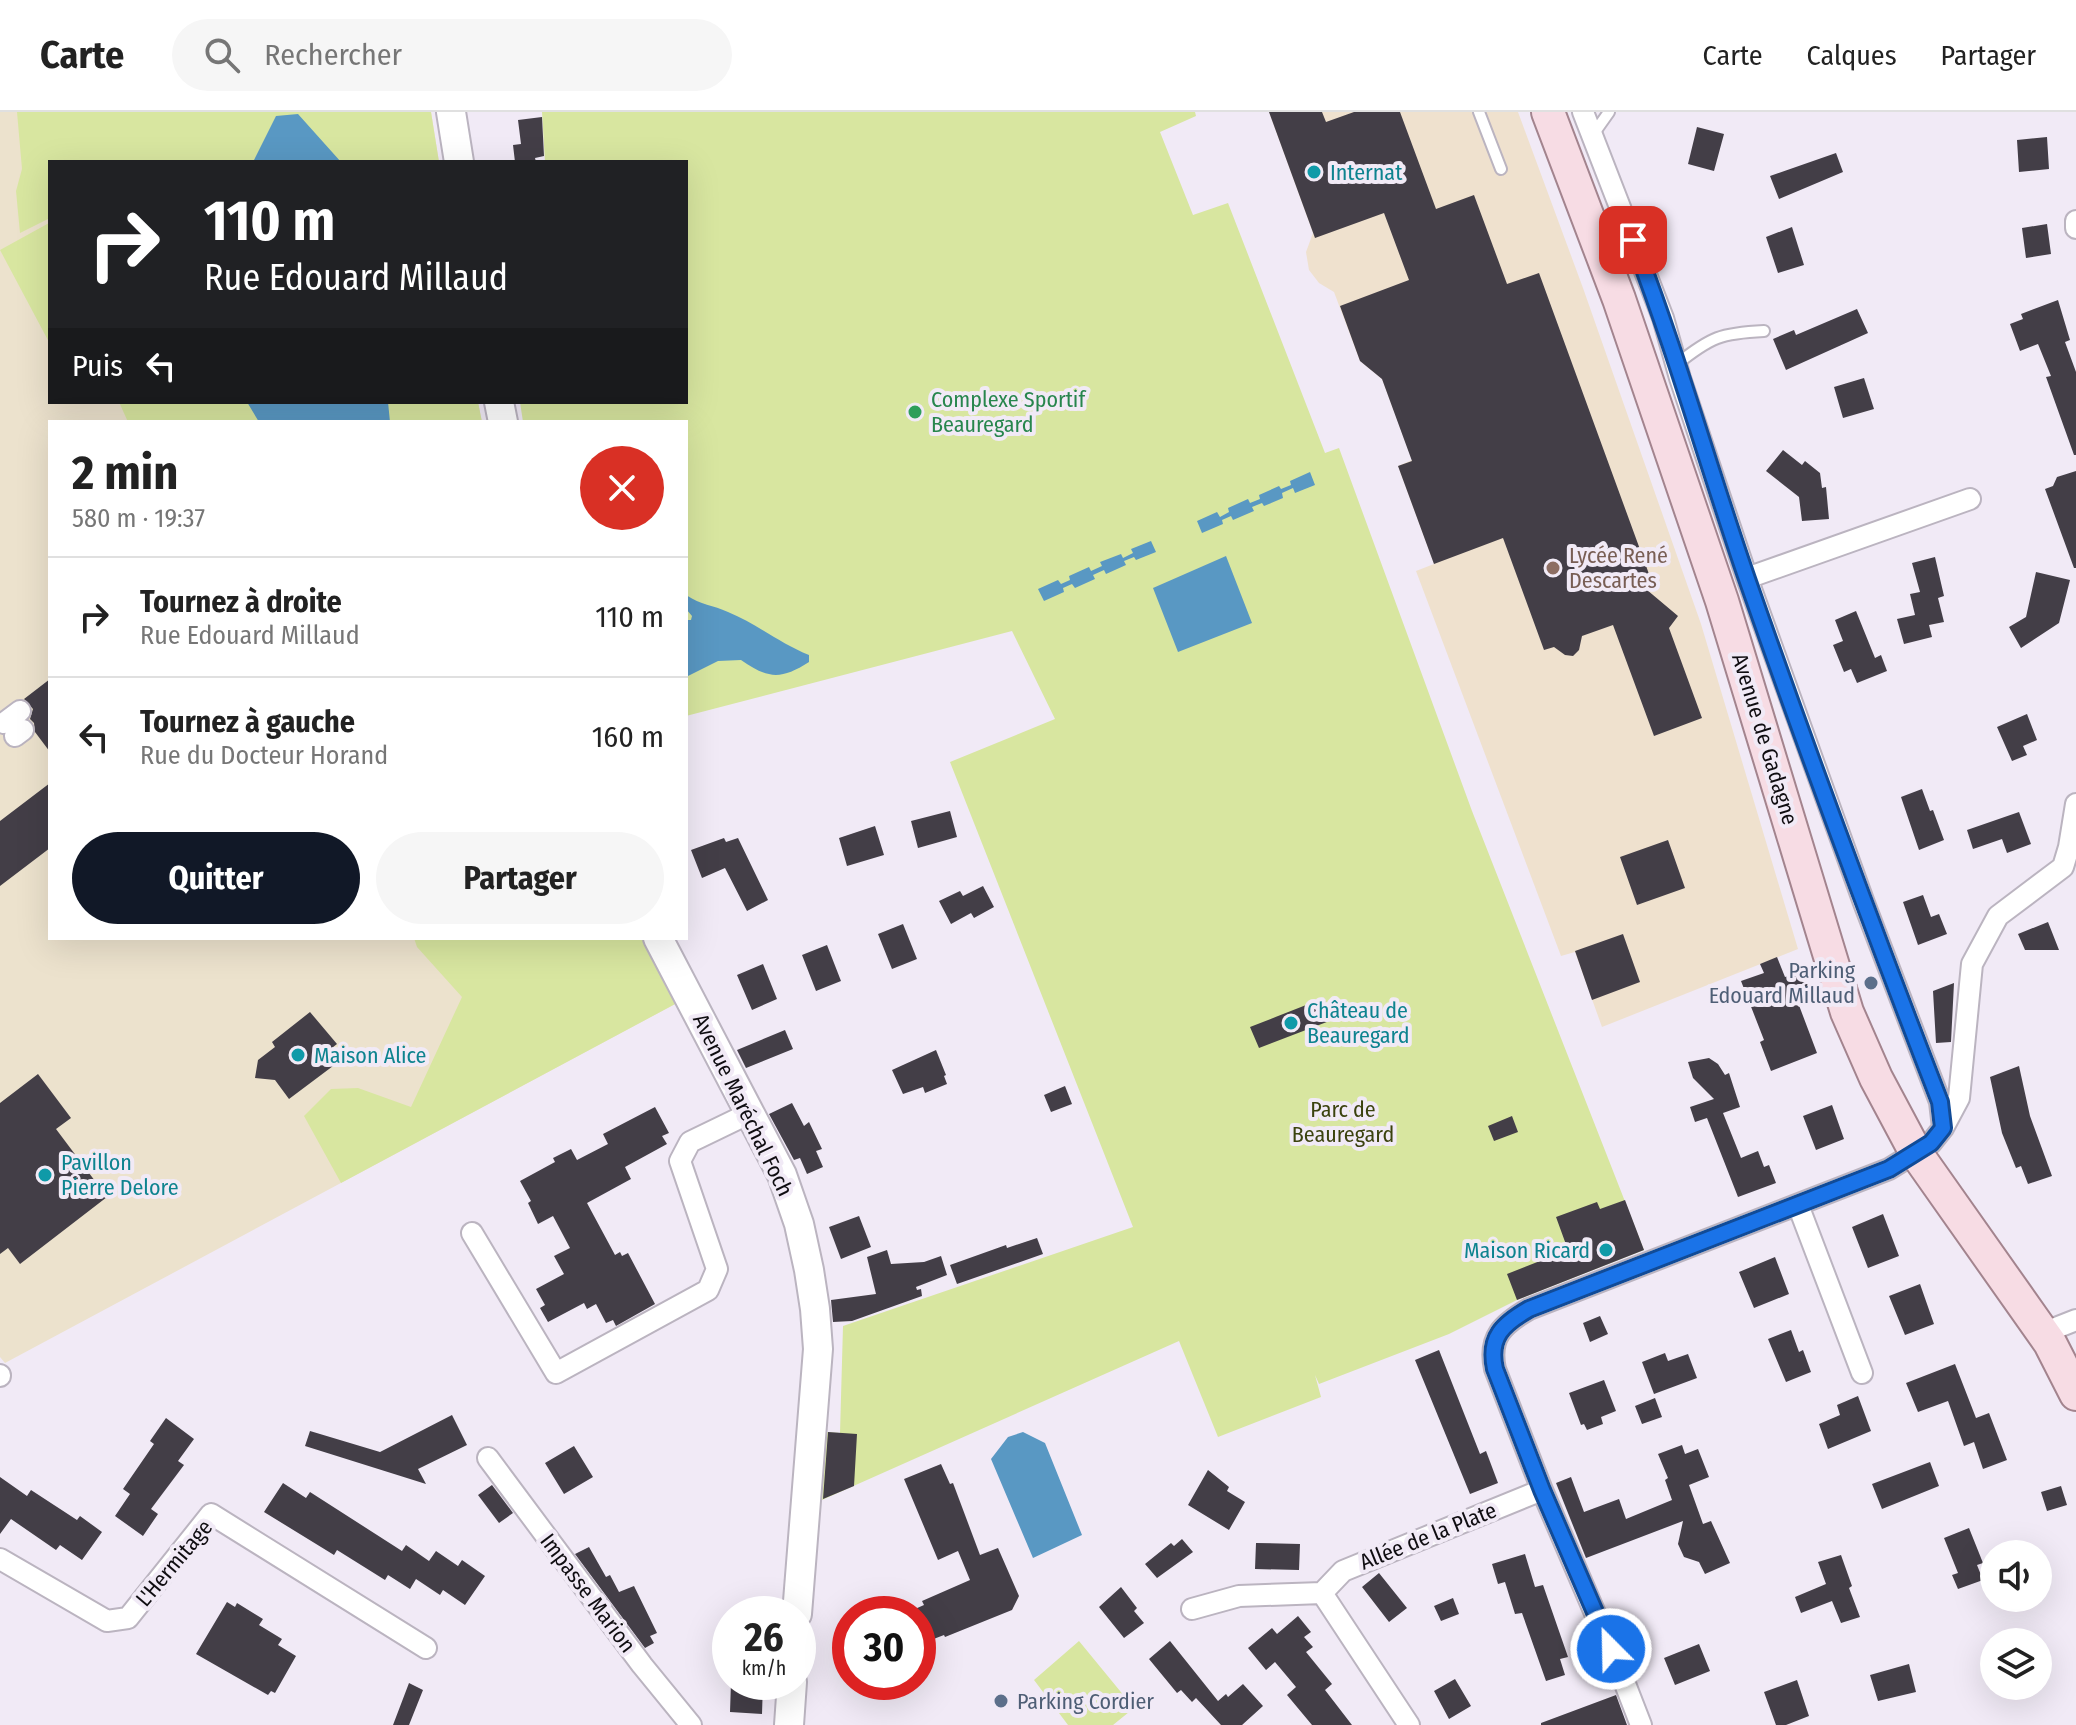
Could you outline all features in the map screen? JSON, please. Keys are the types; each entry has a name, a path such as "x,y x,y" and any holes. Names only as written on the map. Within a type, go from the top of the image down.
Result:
{"main road":[{"path":"451,112 459,160"},
{"name":"Avenue de Gadagne","path":"1548,112 1629,327 1722,601 1847,1012 1876,1078 1916,1153 2043,1333 2076,1394"},
{"name":"Avenue Maréchal Foch","path":"659,940 782,1175 799,1224 815,1309 818,1349 798,1596"},
{"path":"789,1725 791,1700"}],"street":[{"path":"1583,112 1663,318 1747,578 1864,903 1940,1102 1943,1128"},
{"path":"2076,221 2076,228"},
{"path":"1747,578 1970,499"},
{"path":"1641,1725 1542,1490 1495,1369 1491,1353 1496,1337 1510,1320 1529,1309 1889,1169 1931,1143 1959,1098 1972,964 1998,916 2063,867 2076,804"},
{"path":"472,1233 556,1373 708,1290 717,1269 680,1161 690,1142 750,1113"},
{"path":"1798,1205 1862,1373"},
{"path":"2043,1333 2076,1320"},
{"name":"Impasse Marion","path":"488,1458 642,1665 691,1725"},
{"name":"Allée de la Plate","path":"1322,1593 1343,1571 1542,1490"},
{"name":"L'Hermitage","path":"0,1559 107,1621 128,1618 211,1514 426,1648"},
{"path":"1192,1609 1239,1596 1322,1593 1409,1725"}],"lane":[{"path":"1479,112 1501,169"},
{"path":"1592,136 1609,112"},
{"path":"1677,364 1715,337 1730,332 1764,331"}],"shaded area":[{"path":"0,112 431,112 439,160 48,160 48,404 478,404 482,420 48,420 48,940 643,940 677,1003 5,1363 0,1357"},
{"name":"Lycée René Descartes","path":"1269,112 1518,112 1701,624 1798,949 1602,1027 1575,952 1561,956 1416,571 1434,564 1398,466 1412,460 1382,379 1360,361 1334,292 1319,283 1309,270 1306,252 1313,233"}],"green space":[{"path":"17,112 431,112 439,160 48,160 48,219 20,233 16,191 22,169"},
{"name":"Parc de Beauregard","path":"542,112 1195,112 1196,116 1160,132 1193,215 1228,203 1325,453 1339,448 1472,811 1644,1250 1517,1300 1449,1334 1319,1384 1315,1375 1321,1397 1218,1437 1179,1341 822,1500 826,1432 840,1433 843,1326 1133,1227 950,762 1055,719 1012,631 688,715 688,420 523,420 520,404 688,404 688,160 545,160"},
{"path":"48,224 48,340 0,250"},
{"path":"120,404 478,404 482,420 127,420"},
{"path":"415,940 643,940 677,1003 341,1183 304,1116 331,1089 358,1088 411,1107 462,997 417,947"},
{"path":"1079,1641 1134,1708 1113,1725 1068,1725 1034,1680"}],"water":[{"path":"298,114 339,160 254,160 276,116"},
{"path":"248,404 388,404 390,420 258,420"},
{"path":"1310,472 1315,485 1295,493 1293,488 1282,493 1283,498 1252,507 1254,511 1233,520 1231,516 1222,520 1223,524 1202,533 1197,521 1217,512 1220,517 1229,512 1228,508 1248,499 1250,503 1260,499 1259,495 1279,486 1281,489 1291,485 1290,481"},
{"path":"1151,541 1156,552 1124,561 1126,565 1106,574 1104,570 1093,575 1095,579 1075,588 1072,584 1063,588 1064,592 1044,601 1038,589 1058,580 1061,584 1070,580 1069,576 1089,567 1091,571 1102,566 1100,562 1121,554 1123,558 1133,553 1131,549"},
{"path":"1226,556 1252,623 1178,652 1153,588"},
{"path":"688,596 749,622 809,655 809,662 790,672 775,675 759,671 741,660 718,661 688,676 688,620 692,616 688,611"},
{"path":"1023,1432 1045,1443 1082,1535 1033,1558 991,1459 1008,1437"}],"building":[{"path":"1269,112 1322,112 1326,122 1354,112 1400,112 1436,209 1474,195 1507,284 1539,273 1649,574 1634,579 1678,616 1669,628 1702,718 1654,736 1613,625 1582,636 1579,650 1573,656 1565,655 1554,647 1544,650 1503,538 1434,564 1398,466 1412,461 1382,379 1360,361 1340,306 1409,280 1384,213 1315,238"},
{"path":"542,117 544,156 536,160 515,160 513,145 521,144 518,120"},
{"path":"1697,127 1724,134 1714,171 1688,164"},
{"path":"2047,137 2049,169 2019,172 2017,140"},
{"path":"1836,153 1843,172 1779,199 1770,176"},
{"path":"2047,224 2051,254 2026,258 2022,228"},
{"path":"1792,227 1804,265 1778,273 1766,237"},
{"path":"2058,300 2070,340 2065,342 2076,372 2076,455 2046,377 2051,376 2038,344 2020,351 2010,324 2023,319 2021,314"},
{"path":"1857,309 1868,333 1786,370 1773,339 1794,330 1796,335"},
{"path":"1864,378 1874,409 1843,418 1834,387"},
{"path":"1783,450 1802,465 1805,461 1820,473 1822,488 1826,487 1829,519 1802,521 1799,497 1766,471"},
{"path":"2076,471 2074,568 2045,489 2053,486 2057,477"},
{"path":"1935,557 1944,596 1938,598 1944,622 1929,625 1932,637 1904,644 1897,619 1915,615 1910,594 1920,592 1912,563"},
{"path":"2036,572 2070,580 2059,623 2021,648 2009,627 2026,617"},
{"path":"1856,611 1875,658 1881,655 1887,671 1857,683 1851,669 1844,672 1833,645 1843,641 1835,620"},
{"path":"48,681 48,749 35,732 30,719 33,709 24,699"},
{"path":"2027,714 2037,740 2023,746 2027,755 2012,761 1997,727"},
{"path":"48,785 48,850 0,886 0,821"},
{"path":"1922,789 1944,840 1919,850 1901,797"},
{"path":"950,811 957,837 918,848 911,821"},
{"path":"2019,812 2031,844 2007,853 2002,839 1973,849 1967,830"},
{"path":"875,826 884,855 847,866 839,838"},
{"path":"724,838 726,842 738,838 768,900 747,911 725,868 702,878 691,850"},
{"path":"1668,840 1685,888 1637,905 1620,857"},
{"path":"983,886 994,907 974,918 971,913 951,924 939,901 960,891 963,896"},
{"path":"1923,895 1931,917 1939,914 1947,934 1918,945 1903,902"},
{"path":"2048,922 2059,950 2025,950 2018,934"},
{"path":"903,924 917,959 892,969 878,934"},
{"path":"1623,934 1640,982 1592,1000 1575,951"},
{"path":"827,945 841,981 816,991 802,955"},
{"path":"1777,957 1785,977 1804,971 1812,994 1797,1000 1817,1053 1771,1071 1760,1042 1764,1040 1741,981 1764,973 1760,964"},
{"path":"763,964 777,999 752,1010 737,975"},
{"path":"1954,983 1951,1042 1936,1043 1933,991"},
{"name":"Château de Beauregard","path":"1324,998 1332,1020 1259,1048 1250,1027"},
{"name":"Maison Alice","path":"310,1012 337,1044 328,1051 337,1063 289,1099 275,1080 255,1078 258,1060 275,1047 272,1042"},
{"path":"785,1030 793,1049 746,1068 737,1050"},
{"path":"936,1050 947,1084 925,1093 923,1087 903,1094 892,1070"},
{"path":"1709,1058 1718,1064 1725,1075 1729,1073 1740,1107 1723,1113 1741,1158 1758,1151 1764,1167 1769,1165 1776,1183 1738,1197 1707,1118 1695,1122 1690,1107 1714,1099 1693,1078 1688,1062"},
{"path":"2019,1066 2030,1116 2052,1176 2028,1184 2021,1166 2016,1168 2002,1133 1990,1077"},
{"name":"Pavillon Pierre Delore","path":"38,1074 71,1118 56,1129 107,1197 20,1264 8,1248 0,1254 0,1103"},
{"path":"1065,1086 1072,1104 1051,1112 1044,1095"},
{"path":"792,1103 804,1126 809,1122 822,1149 816,1151 823,1167 807,1174 800,1158 794,1160 769,1114"},
{"path":"1832,1105 1844,1139 1816,1150 1803,1116"},
{"path":"655,1107 669,1133 662,1136 667,1144 625,1167 631,1179 587,1203 615,1255 628,1253 655,1304 616,1326 613,1320 606,1323 596,1304 587,1309 584,1303 548,1322 540,1308 545,1305 536,1289 564,1274 554,1256 570,1248 553,1216 538,1224 528,1203 531,1201 520,1181 555,1162 553,1158 571,1149 577,1160 608,1144 603,1134"},
{"path":"1512,1116 1518,1132 1494,1141 1488,1126"},
{"name":"Maison Ricard","path":"1625,1200 1644,1250 1517,1300 1507,1274 1568,1250 1556,1217 1597,1202 1600,1209"},
{"path":"1883,1214 1899,1256 1868,1268 1852,1227"},
{"path":"859,1216 871,1247 841,1259 829,1227"},
{"path":"1037,1238 1043,1254 957,1284 950,1265 1006,1245 1007,1248"},
{"path":"887,1250 891,1264 924,1262 941,1256 947,1275 916,1287 917,1290 921,1289 922,1296 852,1321 833,1322 831,1300 876,1294 867,1257"},
{"path":"1775,1257 1789,1294 1754,1308 1739,1272"},
{"path":"1920,1284 1934,1324 1905,1335 1889,1296"},
{"path":"1600,1316 1608,1334 1590,1342 1583,1323"},
{"path":"1791,1330 1811,1372 1786,1382 1768,1339"},
{"path":"1439,1350 1480,1454 1486,1451 1498,1483 1470,1494 1415,1360"},
{"path":"1665,1353 1668,1361 1688,1354 1697,1378 1654,1394 1642,1362"},
{"path":"1955,1364 1976,1418 1989,1413 2007,1460 1983,1469 1974,1442 1964,1446 1948,1401 1918,1412 1906,1383"},
{"path":"1604,1380 1616,1411 1601,1417 1603,1424 1587,1430 1584,1424 1581,1425 1569,1393"},
{"path":"1858,1396 1871,1431 1828,1449 1819,1424 1840,1415 1837,1405"},
{"path":"1655,1398 1662,1417 1642,1424 1635,1406"},
{"path":"452,1415 467,1445 418,1469 426,1484 305,1446 310,1431 380,1452"},
{"path":"166,1418 194,1439 178,1461 184,1465 151,1509 158,1514 143,1536 115,1516 130,1494 123,1489 154,1444 150,1441"},
{"path":"828,1432 857,1434 854,1486 823,1499"},
{"path":"1682,1445 1685,1454 1698,1449 1709,1477 1689,1485 1703,1524 1711,1521 1730,1563 1705,1574 1699,1562 1684,1557 1678,1544 1683,1521 1586,1558 1556,1483 1571,1477 1584,1512 1619,1499 1626,1519 1672,1500 1665,1480 1668,1478 1658,1454"},
{"path":"574,1446 593,1477 564,1494 545,1463"},
{"path":"1930,1462 1939,1486 1882,1509 1872,1484"},
{"path":"941,1464 950,1484 953,1483 980,1555 998,1548 1019,1596 1012,1610 936,1638 936,1596 933,1596 970,1580 958,1551 938,1560 904,1479"},
{"path":"1208,1470 1229,1487 1227,1491 1245,1502 1229,1530 1188,1505"},
{"path":"0,1477 27,1496 31,1490 77,1520 80,1516 102,1532 82,1560 60,1545 56,1550 11,1519 0,1534"},
{"path":"283,1483 306,1498 310,1492 402,1551 406,1545 429,1561 436,1551 458,1566 462,1560 485,1576 465,1605 443,1590 440,1595 416,1579 410,1589 388,1575 385,1580 337,1550 334,1555 264,1512"},
{"path":"492,1485 513,1513 499,1523 478,1495"},
{"path":"2061,1486 2067,1505 2047,1511 2041,1492"},
{"path":"1969,1528 1980,1556 1980,1564 1977,1565 1980,1581 1958,1589 1952,1575 1958,1573 1944,1538"},
{"path":"1182,1539 1193,1552 1157,1578 1145,1564 1171,1543 1174,1546"},
{"path":"1256,1543 1300,1544 1299,1570 1255,1569"},
{"path":"589,1547 606,1577 610,1575 619,1592 634,1586 657,1633 650,1636 654,1643 645,1648 575,1554"},
{"path":"1525,1554 1535,1587 1543,1585 1568,1657 1560,1659 1565,1675 1546,1681 1522,1613 1515,1614 1505,1582 1498,1584 1492,1564"},
{"path":"1841,1555 1860,1617 1841,1623 1832,1601 1801,1613 1795,1597 1826,1584 1818,1562"},
{"path":"1379,1573 1407,1608 1389,1622 1362,1587"},
{"path":"1121,1587 1144,1623 1124,1638 1099,1607"},
{"path":"1453,1598 1459,1614 1441,1621 1434,1606"},
{"path":"227,1602 235,1607 237,1603 263,1619 259,1625 282,1639 278,1645 296,1656 275,1693 271,1691 268,1695 196,1654"},
{"path":"1298,1616 1311,1632 1304,1637 1313,1647 1306,1652 1332,1684 1325,1690 1352,1725 1312,1725 1287,1695 1296,1687 1275,1662 1266,1670 1248,1648 1272,1628 1277,1634"},
{"path":"1170,1641 1218,1701 1243,1684 1263,1706 1242,1725 1221,1725 1196,1698 1192,1702 1181,1690 1177,1693 1149,1659"},
{"path":"1699,1644 1710,1671 1675,1685 1664,1658"},
{"path":"1909,1664 1916,1692 1878,1701 1870,1675"},
{"path":"1455,1679 1471,1706 1449,1719 1434,1691"},
{"path":"1797,1680 1809,1716 1786,1725 1776,1725 1764,1692"},
{"path":"409,1683 423,1690 409,1725 393,1725"},
{"path":"1616,1695 1627,1725 1541,1725 1541,1723"},
{"path":"730,1700 762,1700 762,1714 730,1712"}],"place":[{"name":"Internat","path":"1314,172"},
{"name":"Complexe Sportif Beauregard","path":"915,412"},
{"name":"Lycée René Descartes","path":"1553,568"},
{"name":"Parking Edouard Millaud","path":"1871,983"},
{"name":"Château de Beauregard","path":"1291,1023"},
{"name":"Maison Alice","path":"298,1055"},
{"name":"Pavillon Pierre Delore","path":"45,1175"},
{"name":"Maison Ricard","path":"1606,1250"},
{"name":"Parking Cordier","path":"1001,1701"}],"route":[{"path":"1611,1649 1542,1490 1495,1369 1491,1353 1496,1337 1510,1320 1529,1309 1889,1169 1931,1143 1943,1128 1940,1102 1864,903 1747,578 1663,318 1633,240"}]}
